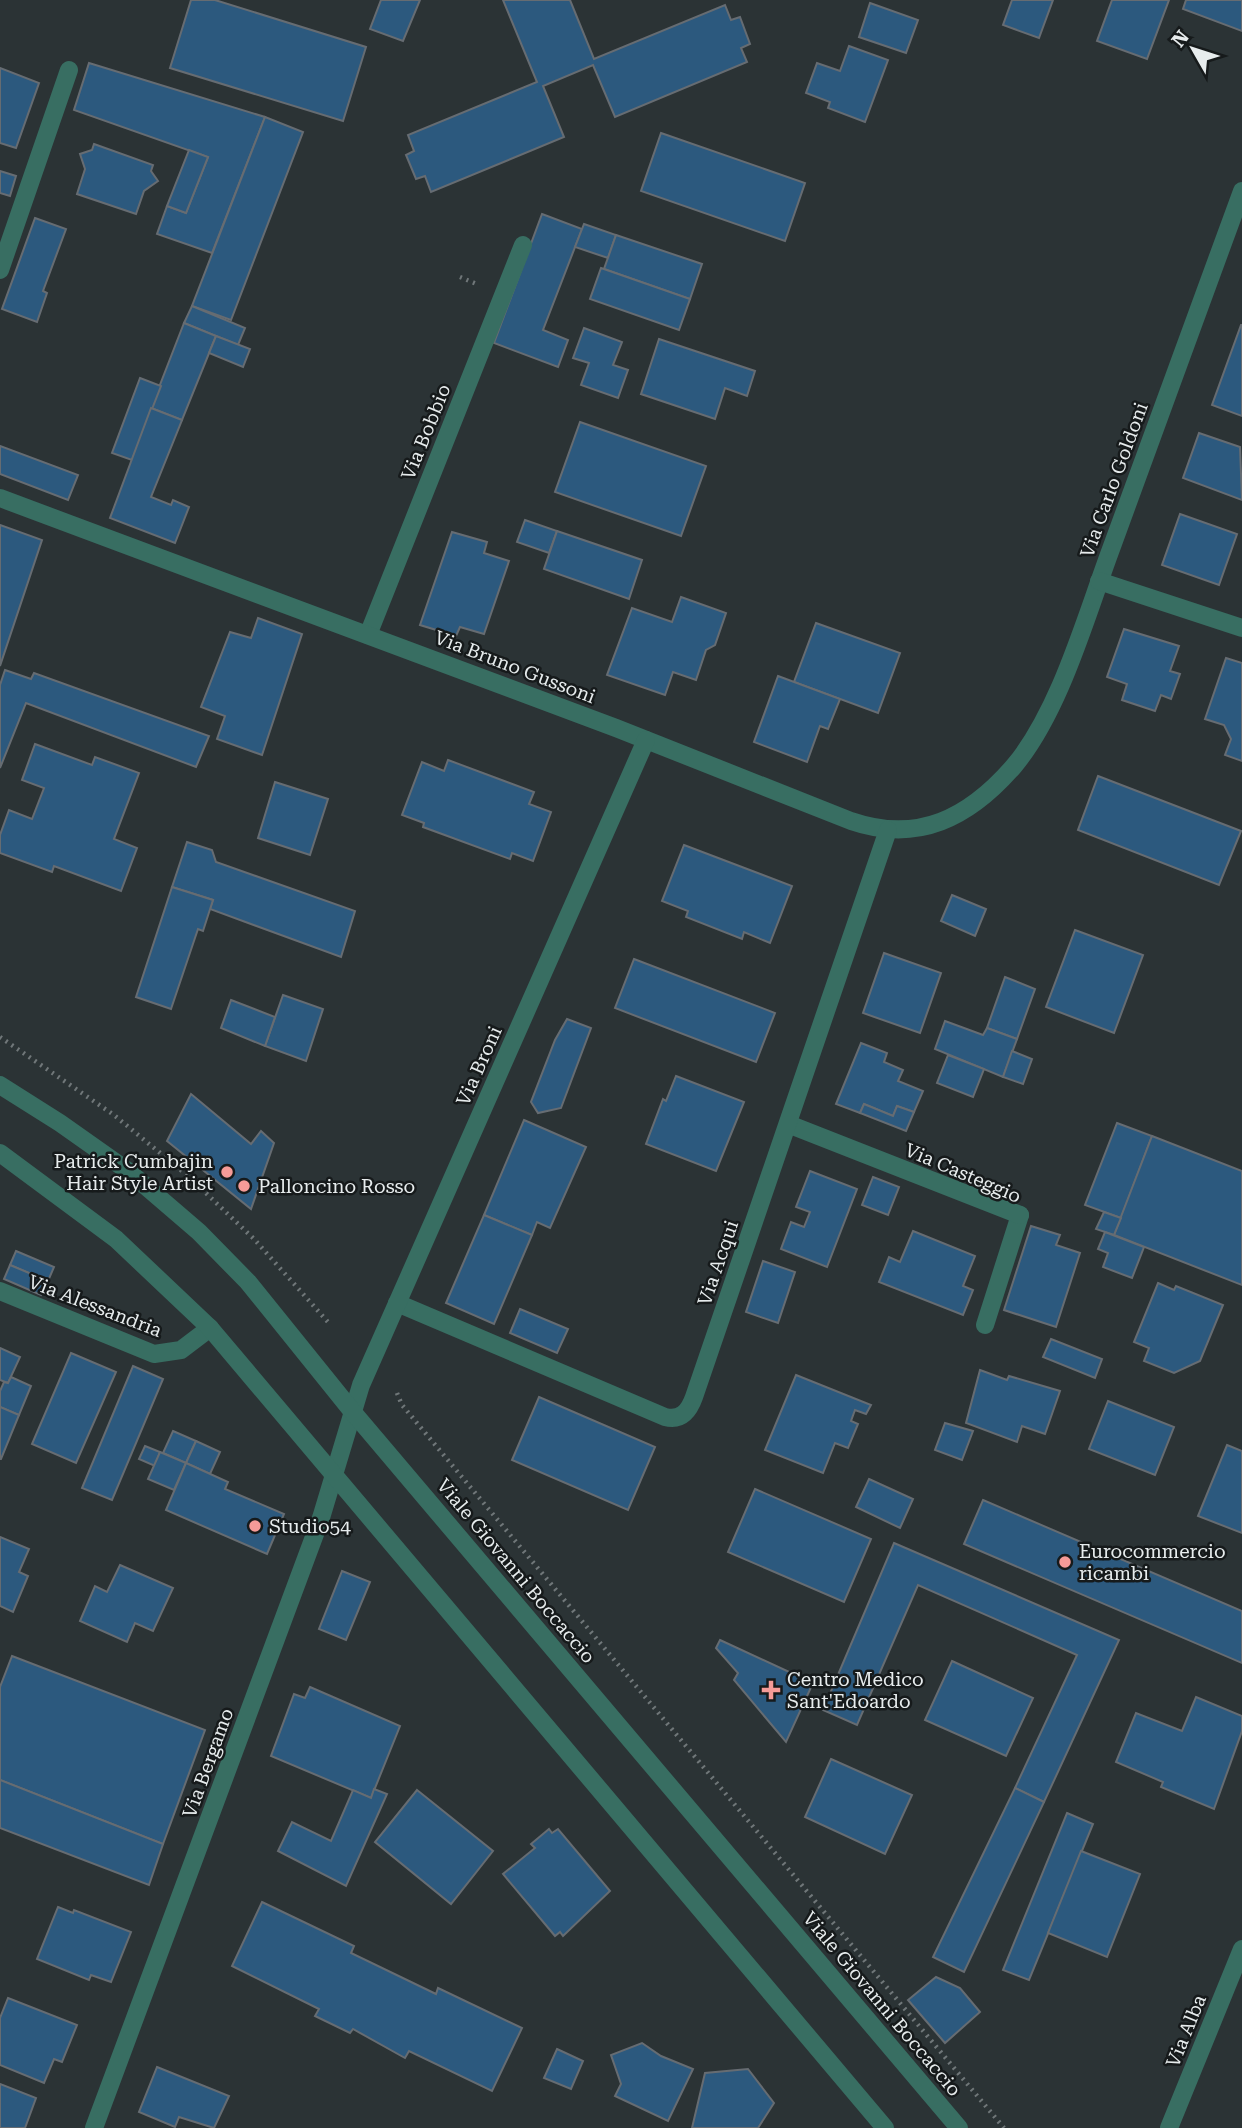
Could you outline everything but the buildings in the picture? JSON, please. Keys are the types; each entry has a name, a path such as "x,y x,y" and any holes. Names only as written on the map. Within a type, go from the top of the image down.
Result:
{"street":[{"path":"0,270 69,70"},
{"name":"Via Carlo Goldoni","path":"1005,775 1027,749 1046,716 1099,581 1242,191"},
{"name":"Via Bobbio","path":"369,635 523,245"},
{"name":"Via Bruno Gussoni","path":"0,498 646,740 850,821 888,830 912,831 946,819 984,795 1005,775"},
{"path":"1099,581 1242,628"},
{"name":"Via Broni","path":"352,1410 646,740"},
{"name":"Via Acqui","path":"397,1303 665,1417 677,1418 691,1405 888,830"},
{"name":"Viale Giovanni Boccaccio","path":"0,1085 108,1156 199,1232 248,1282 352,1410 959,2128"},
{"name":"Via Casteggio","path":"788,1124 1020,1215 985,1325"},
{"path":"0,1153 67,1199 124,1246 210,1328 885,2128"},
{"name":"Via Alessandria","path":"0,1291 154,1354 181,1350 210,1328"},
{"name":"Via Bergamo","path":"94,2128 321,1518 352,1410"},
{"name":"Via Alba","path":"1169,2128 1242,1949"}],"path":[{"path":"397,1393 402,1405 1004,2128"}],"place":[{"name":"Patrick Cumbajin Hair Style Artist","path":"227,1172"},
{"name":"Palloncino Rosso","path":"244,1186"},
{"name":"Studio54","path":"255,1526"},
{"name":"Eurocommercio ricambi","path":"1065,1562"},
{"name":"Centro Medico Sant'Edoardo","path":"771,1690"}]}
